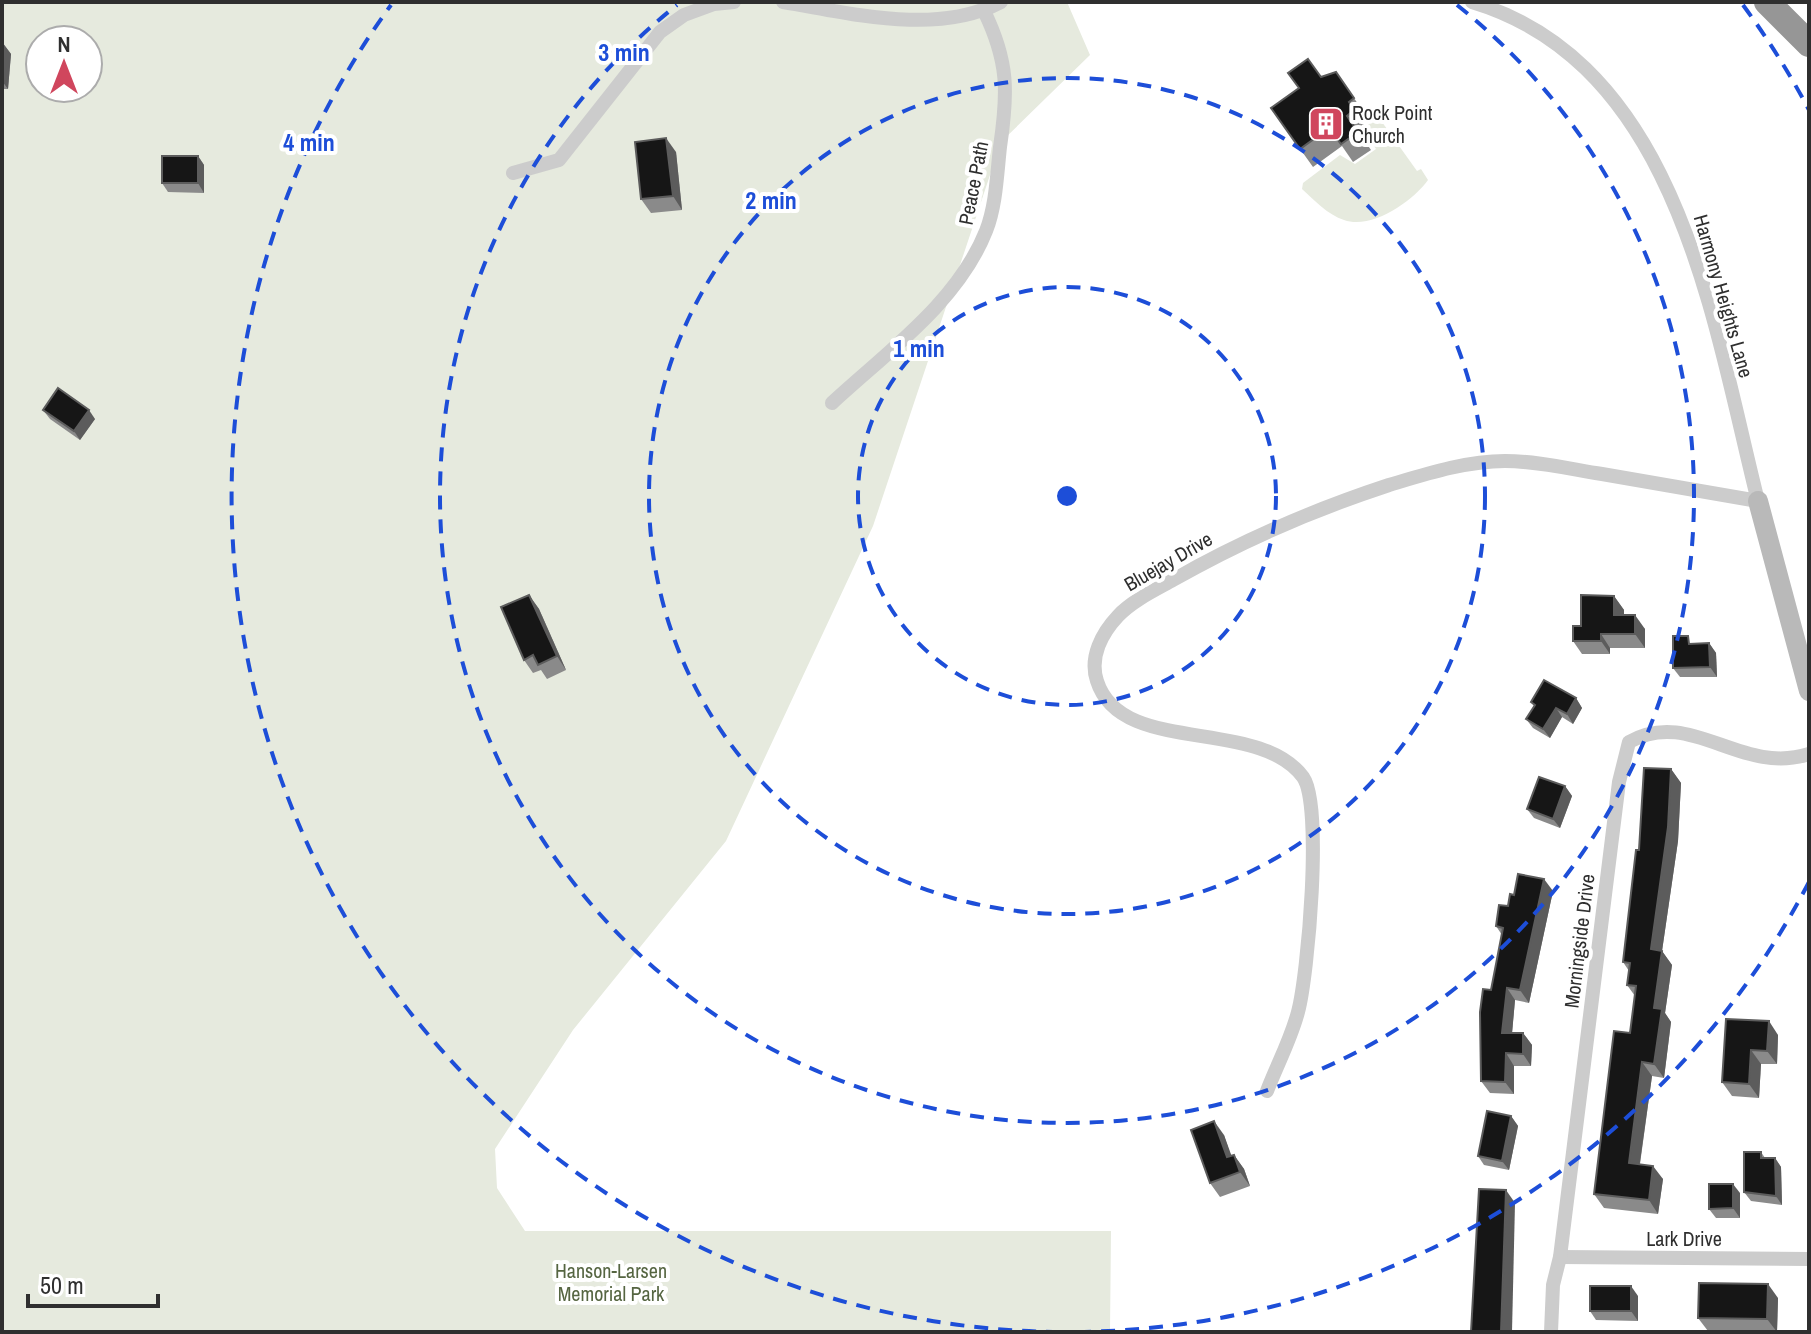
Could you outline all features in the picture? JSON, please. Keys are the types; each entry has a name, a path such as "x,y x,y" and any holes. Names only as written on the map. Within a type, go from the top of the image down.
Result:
{"highway":[{"path":"1767,2 1809,44"}],"street":[{"path":"513,173 559,160 660,32 684,15 714,4 734,2"},
{"path":"783,2 893,19 984,11 1001,2"},
{"name":"Harmony Heights Lane","path":"1472,2 1500,10 1555,44 1609,96 1642,141 1672,193 1689,236 1758,501"},
{"name":"Peace Path","path":"832,403 947,296 975,256 987,229 1008,94 998,39 984,11"},
{"name":"Bluejay Drive","path":"1267,1091 1298,1011 1312,855 1312,802 1304,778 1288,764 1264,751 1131,720 1110,705 1097,681 1095,656 1104,634 1120,613 1208,560 1311,511 1422,475 1474,464 1504,461 1547,465 1758,501"},
{"path":"1758,501 1809,691"},
{"name":"Morningside Drive","path":"1551,1332 1553,1285 1560,1257 1619,782 1629,742 1649,731 1679,730 1740,753 1774,759 1809,754"},
{"name":"Lark Drive","path":"1560,1257 1809,1259"}],"green space":[{"name":"Hanson-Larsen Memorial Park","path":"2,2 1067,2 1090,55 1001,142 873,526 726,841 573,1030 495,1149 497,1188 525,1231 1111,1231 1110,1332 2,1332"},
{"path":"1372,108 1417,171 1421,169 1428,180 1391,212 1367,221 1344,220 1316,202 1302,189 1303,183 1340,155 1355,164 1376,149 1365,133 1370,129 1367,123 1372,119 1368,111"}],"building":[{"name":"Rock Point Church","path":"1308,59 1321,77 1336,72 1354,98 1349,102 1354,110 1347,116 1358,132 1341,144 1329,128 1300,149 1271,108 1299,88 1288,73"},
{"path":"666,138 673,196 641,199 635,142"},
{"path":"162,156 198,156 198,183 162,183"},
{"path":"58,388 89,410 74,431 43,410"},
{"path":"529,595 557,656 538,665 533,655 524,660 501,607"},
{"path":"1581,595 1614,596 1614,615 1635,615 1635,634 1601,634 1601,641 1573,641 1573,626 1581,626"},
{"path":"1673,636 1688,636 1689,644 1709,643 1710,667 1673,668"},
{"path":"1544,680 1576,698 1567,714 1556,708 1543,729 1526,719 1535,705 1531,702"},
{"path":"1644,768 1671,769 1668,827 1651,949 1662,951 1654,1008 1662,1009 1654,1064 1642,1062 1629,1163 1653,1166 1649,1200 1594,1194 1614,1031 1630,1033 1636,986 1627,985 1630,963 1623,962 1636,850 1639,850"},
{"path":"1539,777 1565,786 1553,819 1527,809"},
{"path":"1518,874 1544,879 1520,990 1507,988 1502,1033 1523,1033 1523,1054 1506,1053 1505,1082 1481,1081 1480,1012 1483,989 1491,990 1503,928 1496,926 1499,905 1508,906 1510,894 1514,895"},
{"path":"1726,1019 1769,1021 1767,1051 1751,1050 1749,1084 1722,1082"},
{"path":"1487,1111 1511,1116 1502,1161 1478,1156"},
{"path":"1214,1121 1227,1157 1234,1155 1240,1172 1210,1183 1191,1130"},
{"path":"1744,1152 1761,1152 1761,1158 1775,1158 1776,1196 1744,1192"},
{"path":"1709,1184 1733,1184 1733,1208 1709,1209"},
{"path":"1479,1189 1506,1190 1501,1332 1471,1332"},
{"path":"1699,1283 1768,1284 1767,1319 1698,1318"},
{"path":"1590,1286 1631,1286 1631,1311 1590,1311"}],"place":[{"name":"Rock Point Church","path":"1326,124"}]}
